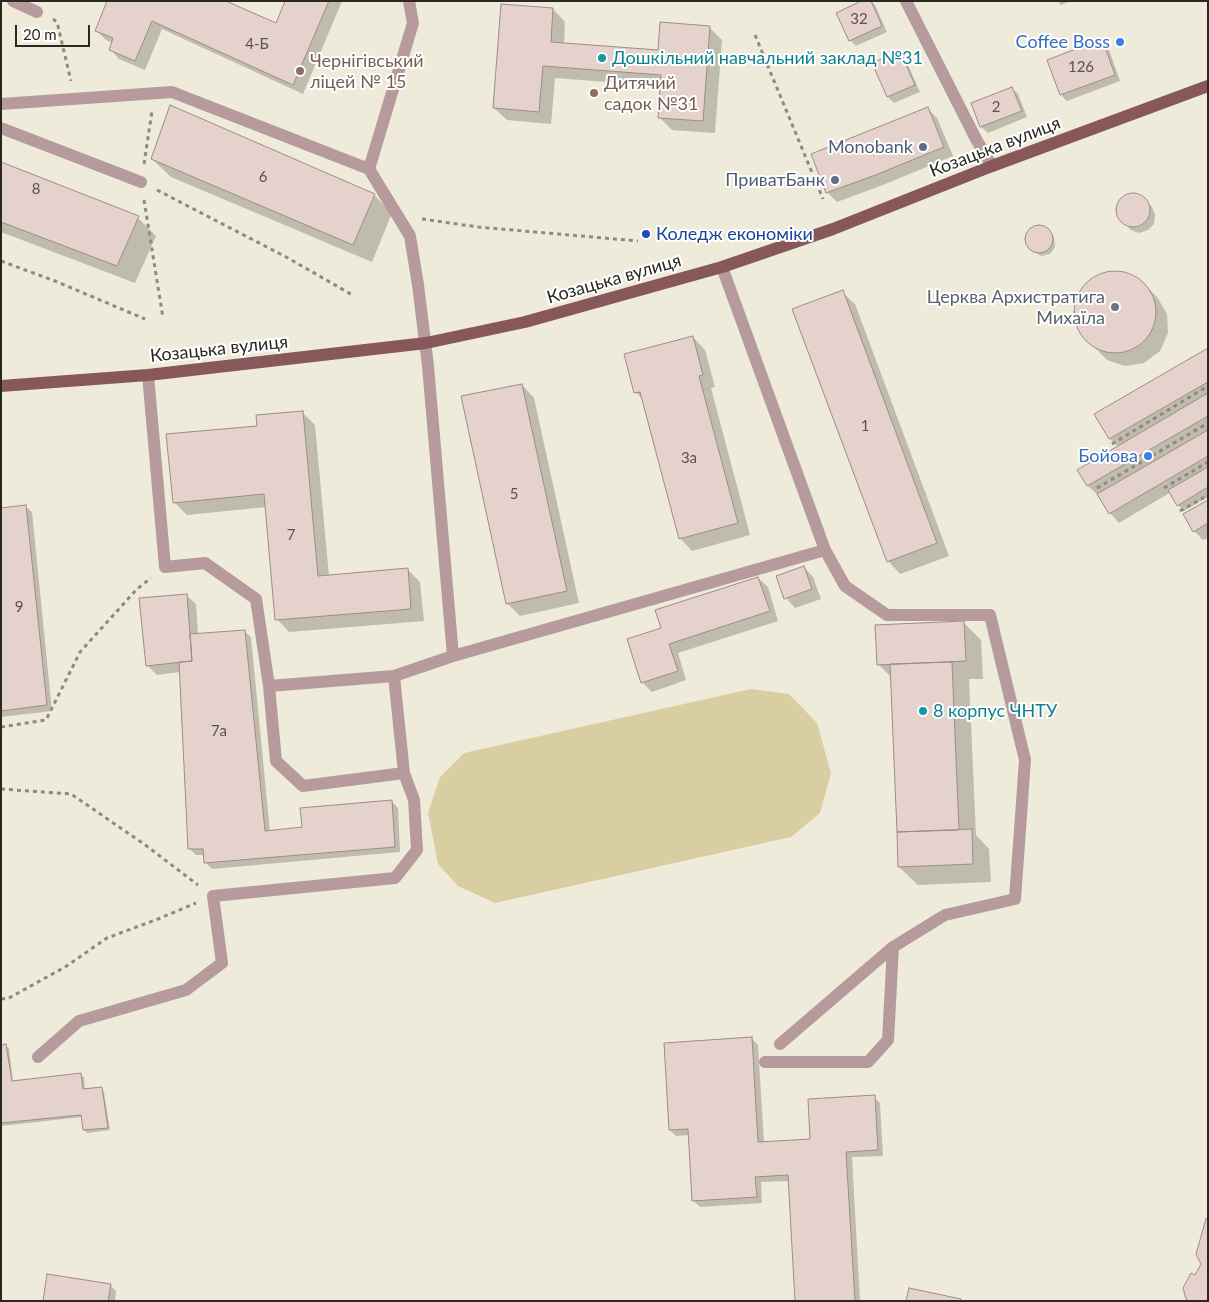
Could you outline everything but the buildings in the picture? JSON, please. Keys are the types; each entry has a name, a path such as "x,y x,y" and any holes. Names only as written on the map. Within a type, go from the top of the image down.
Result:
{"main road":[{"name":"Козацька вулиця","path":"1,386 148,375 426,343 525,322 722,267 833,229 992,166 1208,86"}],"street":[{"path":"13,1 37,12"},
{"path":"369,168 413,23 409,1"},
{"path":"906,1 976,139 992,166"},
{"path":"1,104 172,92 369,168 410,236 426,343 453,656"},
{"path":"1,128 141,182"},
{"path":"722,267 826,550 845,586 888,616 990,615 1024,760 1016,899 945,915 893,947 780,1044"},
{"path":"148,375 166,566 205,562 256,599 269,686 276,761 303,786 404,773"},
{"path":"269,686 394,676 453,656 826,550"},
{"path":"38,1057 78,1021 186,990 222,963 213,896 395,878 417,850 414,800 404,773 394,676"},
{"path":"765,1062 868,1062 888,1040 893,947"}],"path":[{"path":"37,12 57,22 75,99"},
{"path":"755,35 823,199"},
{"path":"155,93 141,182 163,318"},
{"path":"141,182 288,258 354,296"},
{"path":"398,216 478,227 638,241"},
{"path":"1,261 55,281 144,320"},
{"path":"1112,444 1208,386"},
{"path":"1097,488 1208,423"},
{"path":"1164,488 1208,462"},
{"path":"1180,511 1208,495"},
{"path":"1,727 46,720 80,652 137,589 166,566"},
{"path":"1,789 71,794 144,844 213,896"},
{"path":"1,999 9,998 65,967 107,938 213,896"}],"shaded area":[{"path":"751,689 789,694 817,723 831,773 820,813 791,837 495,903 458,886 438,864 428,813 440,777 464,753"}],"place":[{"name":"Coffee Boss","path":"1120,42"},
{"name":"Дошкільний навчальний заклад №31","path":"602,58"},
{"name":"Чернігівський ліцей № 15","path":"300,71"},
{"name":"Дитячий садок №31","path":"594,93"},
{"name":"Monobank","path":"923,147"},
{"name":"ПриватБанк","path":"835,180"},
{"name":"Коледж економіки","path":"646,234"},
{"name":"Церква Архистратига Михаїла","path":"1115,307"},
{"name":"Бойова","path":"1148,456"},
{"name":"8 корпус ЧНТУ","path":"923,711"}]}
